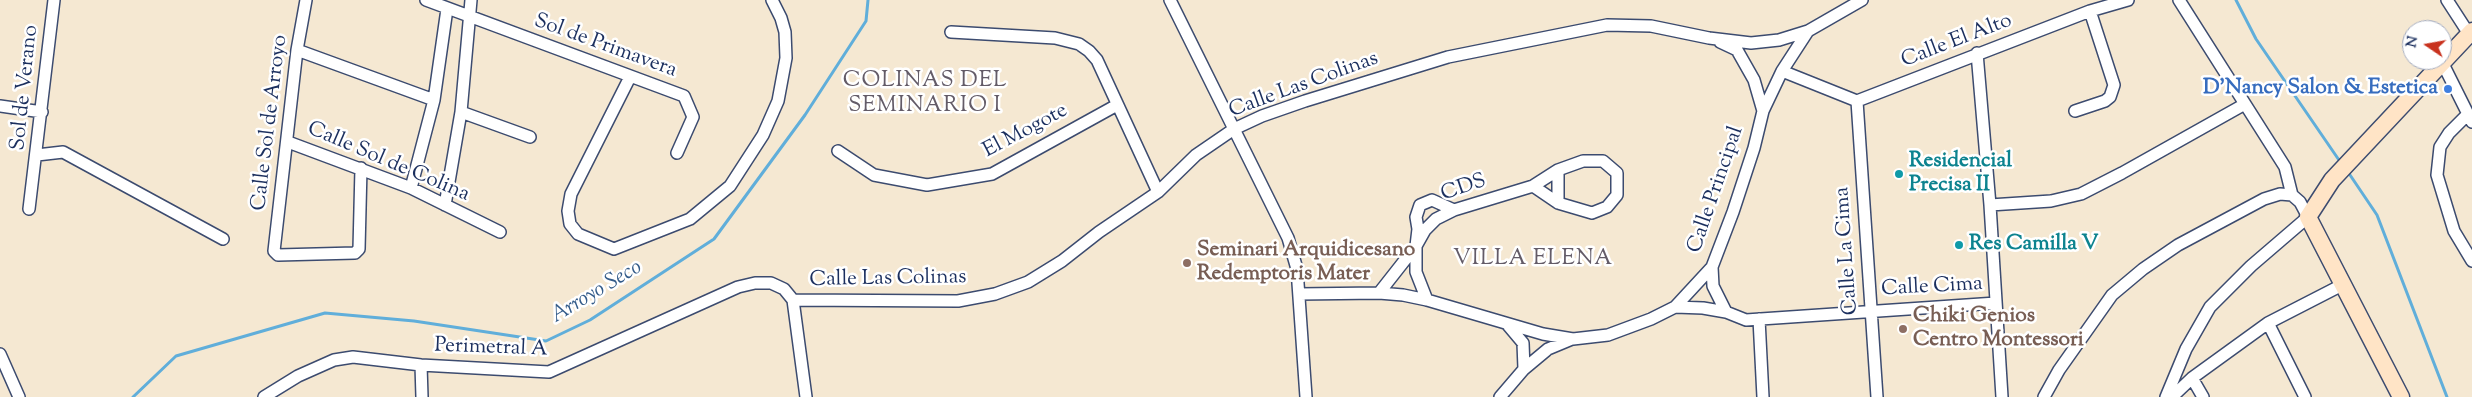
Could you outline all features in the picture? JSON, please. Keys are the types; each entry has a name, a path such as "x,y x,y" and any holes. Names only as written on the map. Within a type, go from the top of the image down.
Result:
{"main road":[{"path":"2452,52 2471,32"},
{"path":"2401,397 2308,217 2332,180 2435,70"}],"street":[{"name":"Sol de Verano","path":"29,209 37,155 54,0"},
{"name":"Calle Sol de Arroyo","path":"306,0 297,50 288,142 274,251 282,256 355,253 359,249 361,168"},
{"name":"Sol de Primavera","path":"426,0 470,18 684,96 693,118 677,153"},
{"path":"445,205 461,112 471,0"},
{"path":"630,77 571,194 568,211 570,224 578,234 614,249 690,219 730,186 763,135 778,102 786,58 785,32 781,18 772,0"},
{"path":"1170,0 1288,238 1297,269 1306,397"},
{"name":"Calle Las Colinas","path":"794,300 958,301 995,294 1028,282 1062,261 1099,232 1158,192 1196,155 1234,129 1262,116 1448,57 1607,25 1651,26 1709,38 1751,43 1779,40 1808,31 1862,0"},
{"name":"Calle El Alto","path":"1857,101 2090,11 2128,0"},
{"path":"2166,397 2186,349 2210,307 2251,266 2308,217 2300,202 2292,195 2286,168 2180,0"},
{"path":"2447,0 2471,32"},
{"path":"410,188 434,100 447,9"},
{"path":"2075,111 2110,97 2114,86 2090,11"},
{"path":"1763,111 1782,71 1808,31"},
{"path":"951,32 1055,38 1079,44 1089,51 1097,60 1116,105 1158,192"},
{"name":"Calle Principal","path":"1299,294 1379,293 1426,300 1543,334 1573,339 1608,335 1651,319 1675,307 1712,267 1742,185 1763,111 1754,80 1737,50 1709,38"},
{"path":"297,50 434,100"},
{"path":"1978,54 2002,397"},
{"path":"2446,70 2470,119 2449,133 2440,147 2437,161 2437,176 2454,231 2472,261"},
{"path":"1782,71 1857,101"},
{"name":"Calle La Cima","path":"1857,101 1877,397"},
{"path":"1990,205 2051,201 2080,194 2122,173 2245,104"},
{"name":"El Mogote","path":"838,150 874,175 928,185 992,174 1116,105"},
{"path":"0,106 42,112"},
{"path":"461,112 530,137"},
{"name":"Calle Sol de Colina","path":"288,142 410,188 500,232"},
{"path":"37,155 63,152 222,239"},
{"name":"CDS","path":"1379,293 1416,246 1425,230 1436,219 1454,210 1533,186 1558,170 1583,161 1603,161 1617,173 1617,195 1607,207 1592,213 1558,203 1533,186"},
{"path":"1558,170 1558,203"},
{"path":"2044,397 2059,370 2112,295 2142,269 2178,245 2264,199 2280,194 2292,195"},
{"path":"1426,300 1416,272 1418,229 1416,217 1420,205 1432,200 1454,210"},
{"path":"1712,267 1713,286 1726,312"},
{"name":"Perimetral A","path":"264,397 283,383 334,360 354,357 421,365 549,372 738,287 755,283 771,284 784,290 794,300"},
{"path":"2172,397 2192,378 2268,323 2342,286"},
{"path":"794,300 806,397"},
{"name":"Calle Cima","path":"1675,307 1702,308 1726,312 1746,320 1996,303"},
{"path":"1758,319 1764,397"},
{"path":"2268,323 2305,397"},
{"path":"1507,324 1523,343 1524,369"},
{"path":"1500,397 1524,369 1548,349 1573,339"},
{"path":"0,354 19,397"},
{"path":"421,365 422,397"},
{"path":"2192,378 2203,397"}],"waterway":[{"name":"Arroyo Seco","path":"133,397 176,356 325,313 414,321 546,341 590,320 714,239 805,115 866,21 868,0"},
{"path":"2236,0 2256,39 2341,163"},
{"path":"2348,172 2377,215 2447,397"}],"place":[{"name":"D'Nancy Salon & Estetica","path":"2448,89"},
{"name":"Residencial Precisa II","path":"1899,174"},
{"name":"Res Camilla V","path":"1959,245"},
{"name":"Seminari Arquidicesano Redemptoris Mater","path":"1187,263"},
{"name":"Chiki Genios Centro Montessori","path":"1903,329"}],"district":[{"name":"COLINAS DEL SEMINARIO I","path":"925,94"},
{"name":"VILLA ELENA","path":"1533,260"}]}
